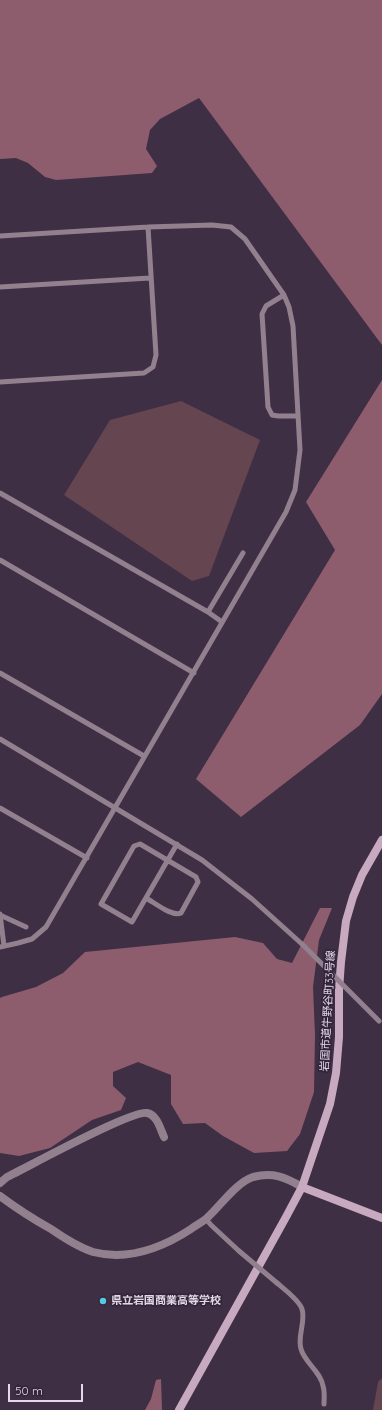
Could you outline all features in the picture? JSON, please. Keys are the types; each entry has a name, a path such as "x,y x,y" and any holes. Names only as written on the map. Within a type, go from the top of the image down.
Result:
{"street":[{"name":"岩国市道牛野谷町33号線","path":"179,1410 302,1187 330,1104 336,1073 339,1037 340,976 346,920 362,875 382,840"},
{"path":"0,1184 7,1177 124,1119 140,1113 148,1113 155,1117 164,1137"},
{"path":"0,1196 16,1208 69,1241 92,1251 109,1255 131,1254 152,1249 176,1239 206,1219 239,1186 252,1178 268,1174 286,1178 302,1187 382,1218"}],"lane":[{"path":"0,236 212,224 231,227 245,239 284,296 289,307 293,326 300,450 295,490 286,512 222,622 194,674 144,756 46,927 32,939 2,947 0,914"},
{"path":"0,382 144,372 153,367 156,355 148,227"},
{"path":"0,287 150,278"},
{"path":"284,296 266,306 262,314 268,407 272,414 278,416 298,416"},
{"path":"0,493 208,612 222,622"},
{"path":"208,612 243,553"},
{"path":"0,560 194,674"},
{"path":"0,673 144,756"},
{"path":"0,739 202,860 252,899 303,945 381,1023"},
{"path":"0,808 86,858"},
{"path":"146,898 172,913 178,914 181,913 198,882 196,877 168,861 140,844 134,846 101,904 132,922 146,898 168,861 177,844"},
{"path":"0,914 26,927"},
{"path":"206,1219 210,1225 297,1302 302,1309 303,1317 300,1337 301,1349 308,1362 320,1378 323,1386 324,1404"}],"shaded area":[{"path":"0,0 382,0 382,345 199,98 160,119 150,130 146,149 157,166 152,173 56,180 45,177 28,163 16,158 0,159"},
{"path":"382,380 382,694 360,725 241,817 196,779 335,550 306,502"},
{"path":"181,401 260,440 209,576 192,581 64,495 110,420"},
{"path":"320,908 332,908 319,940 313,987 315,1035 314,1092 300,1134 287,1151 254,1153 223,1136 205,1123 183,1124 171,1104 171,1075 138,1062 113,1072 113,1086 126,1098 121,1110 92,1120 50,1148 19,1156 0,1153 0,998 36,987 63,973 85,952 235,937 263,943 277,959 292,963"},
{"path":"382,1378 382,1410 373,1410 378,1382"},
{"path":"161,1379 162,1410 145,1410 151,1399 156,1380"}],"place":[{"name":"県立岩国商業高等学校","path":"103,1301"}]}
